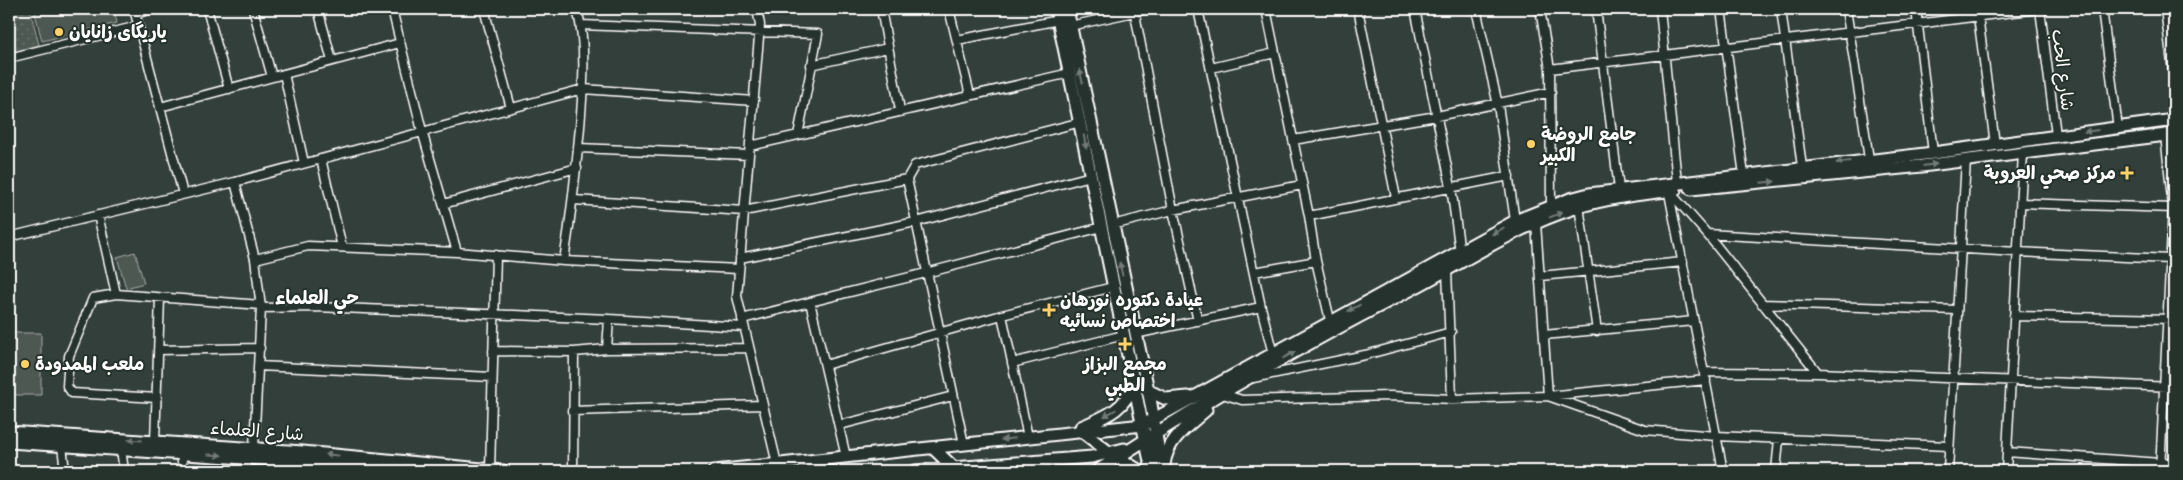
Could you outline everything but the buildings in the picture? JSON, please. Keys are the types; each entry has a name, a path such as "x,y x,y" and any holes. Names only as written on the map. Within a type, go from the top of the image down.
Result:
{"street":[{"path":"152,9 135,11 183,194"},
{"path":"207,9 229,89"},
{"path":"253,9 272,77"},
{"path":"318,9 332,61"},
{"path":"392,9 422,131 457,252"},
{"path":"484,9 511,108"},
{"path":"564,261 574,200 583,88 581,25 577,9"},
{"path":"757,9 760,31 736,296 777,464"},
{"path":"881,9 900,110"},
{"path":"949,9 970,95"},
{"path":"1067,9 1107,226 1130,335 1134,382 1162,471"},
{"path":"1070,26 1134,10 1148,9"},
{"path":"1198,9 1261,307 1273,354"},
{"path":"1266,9 1309,216 1316,261 1330,320"},
{"path":"1358,9 1396,198"},
{"path":"1415,9 1437,116 1460,252"},
{"path":"1476,9 1498,105 1515,221"},
{"path":"1540,9 1550,68 1551,206"},
{"path":"1596,9 1619,189"},
{"path":"1660,9 1666,54 1673,187 1683,262 1723,471"},
{"path":"1721,9 1744,175"},
{"path":"1781,9 1802,167"},
{"path":"1846,9 1869,159"},
{"path":"1916,9 1933,153"},
{"path":"1550,68 1850,32 1918,23 1977,12 2040,9"},
{"name":"شارع الحب","path":"2040,9 2056,135"},
{"path":"2102,9 2118,128"},
{"path":"2165,9 2173,55 2174,79"},
{"path":"1134,10 1172,210 1198,321"},
{"path":"1977,12 1995,144"},
{"path":"957,40 1058,14 1091,176 1107,226 1114,287 1148,390 1148,422 1131,444 1097,471"},
{"path":"581,25 818,34 798,135"},
{"path":"9,58 138,26"},
{"path":"160,107 400,43"},
{"path":"812,65 888,48"},
{"path":"1211,68 1275,53"},
{"path":"578,148 749,150 798,135 900,110 1070,73"},
{"path":"284,74 304,163"},
{"path":"9,237 235,182 583,88 754,101"},
{"path":"1293,140 1498,105 1551,92"},
{"path":"915,471 1115,457 1344,324 1536,223 1579,206 1744,175 1933,153 2174,120"},
{"path":"964,444 926,274 907,178 915,165 1081,122"},
{"path":"714,471 932,448 1148,422 1273,354 1330,320 1515,221 1551,206 1589,194 1619,189 1673,187 1901,168 2170,134 2174,208 2170,258 2171,319 2164,388 2160,467"},
{"path":"2006,471 2023,153"},
{"path":"1900,156 1901,168"},
{"path":"321,159 342,248"},
{"path":"1948,471 1966,160"},
{"path":"443,204 577,168"},
{"path":"740,258 916,222 1091,176"},
{"path":"1309,216 1509,176"},
{"path":"574,200 744,211 907,178"},
{"path":"235,182 255,259 261,306 254,448"},
{"path":"742,319 926,274 1172,210 1302,185"},
{"path":"1673,187 1707,234 1818,373"},
{"path":"2021,203 2174,208"},
{"path":"1579,206 1597,331"},
{"path":"98,214 116,294"},
{"path":"1536,223 1548,396"},
{"path":"1707,234 2017,252 2170,258"},
{"path":"255,259 308,246 457,252 564,261 739,269"},
{"path":"490,470 496,256"},
{"path":"1254,272 1316,261"},
{"path":"1540,276 1683,262"},
{"path":"1447,270 1451,332 1452,399"},
{"path":"826,365 1002,315 1114,287"},
{"path":"157,398 72,393 67,386 69,356 93,298 116,294 261,306 609,319 744,327"},
{"path":"155,441 160,298"},
{"path":"810,302 846,457"},
{"path":"1762,304 1957,310"},
{"path":"1012,363 1261,307"},
{"path":"1002,315 1028,436"},
{"path":"2014,316 2171,319"},
{"path":"607,348 609,319"},
{"path":"1544,335 1694,321"},
{"path":"1247,380 1366,355 1451,332"},
{"path":"158,350 260,348"},
{"path":"493,351 574,352 607,348 749,348"},
{"path":"573,471 572,411 574,352"},
{"path":"258,366 492,377"},
{"path":"1223,394 1242,400 1390,396 1452,399 1548,396 1705,376 1818,373 2174,387"},
{"path":"1076,431 1119,408 1127,400 1134,382"},
{"path":"1148,390 1159,397 1170,400 1199,394"},
{"path":"1162,471 1165,457 1172,442 1223,394"},
{"path":"840,425 953,396"},
{"path":"1548,396 1637,428 1716,436 1949,446"},
{"path":"572,411 763,405"},
{"path":"1076,431 1140,471"},
{"name":"شارع العلماء","path":"9,432 254,448 503,471"},
{"path":"1151,436 1152,471"},
{"path":"1776,471 1779,439"},
{"name":"شارع العلماء","path":"9,442 245,458 304,467 398,471"},
{"path":"62,446 65,471"},
{"path":"932,448 954,468"},
{"path":"121,449 124,471"},
{"path":"2007,452 2160,467 2174,462"},
{"path":"181,453 183,471"},
{"path":"245,458 246,471"}],"shaded area":[{"path":"9,9 30,9 39,45 9,53"},
{"name":"یاریگای زانایان","path":"34,9 114,9 117,23 42,41"},
{"path":"135,252 144,283 126,288 117,257"},
{"name":"ملعب الممدودة","path":"9,333 41,333 41,395 9,395"}],"place":[{"name":"یاریگای زانایان","path":"59,32"},
{"name":"جامع الروضة الكبير","path":"1531,144"},
{"name":"مركز صحي العروبة","path":"2127,173"},
{"name":"عيادة دكتوره نورهان اختصاص نسائيه","path":"1049,310"},
{"name":"مجمع البزاز الطبي","path":"1125,344"},
{"name":"ملعب الممدودة","path":"25,364"}],"district":[{"name":"حي العلماء","path":"317,297"}]}
